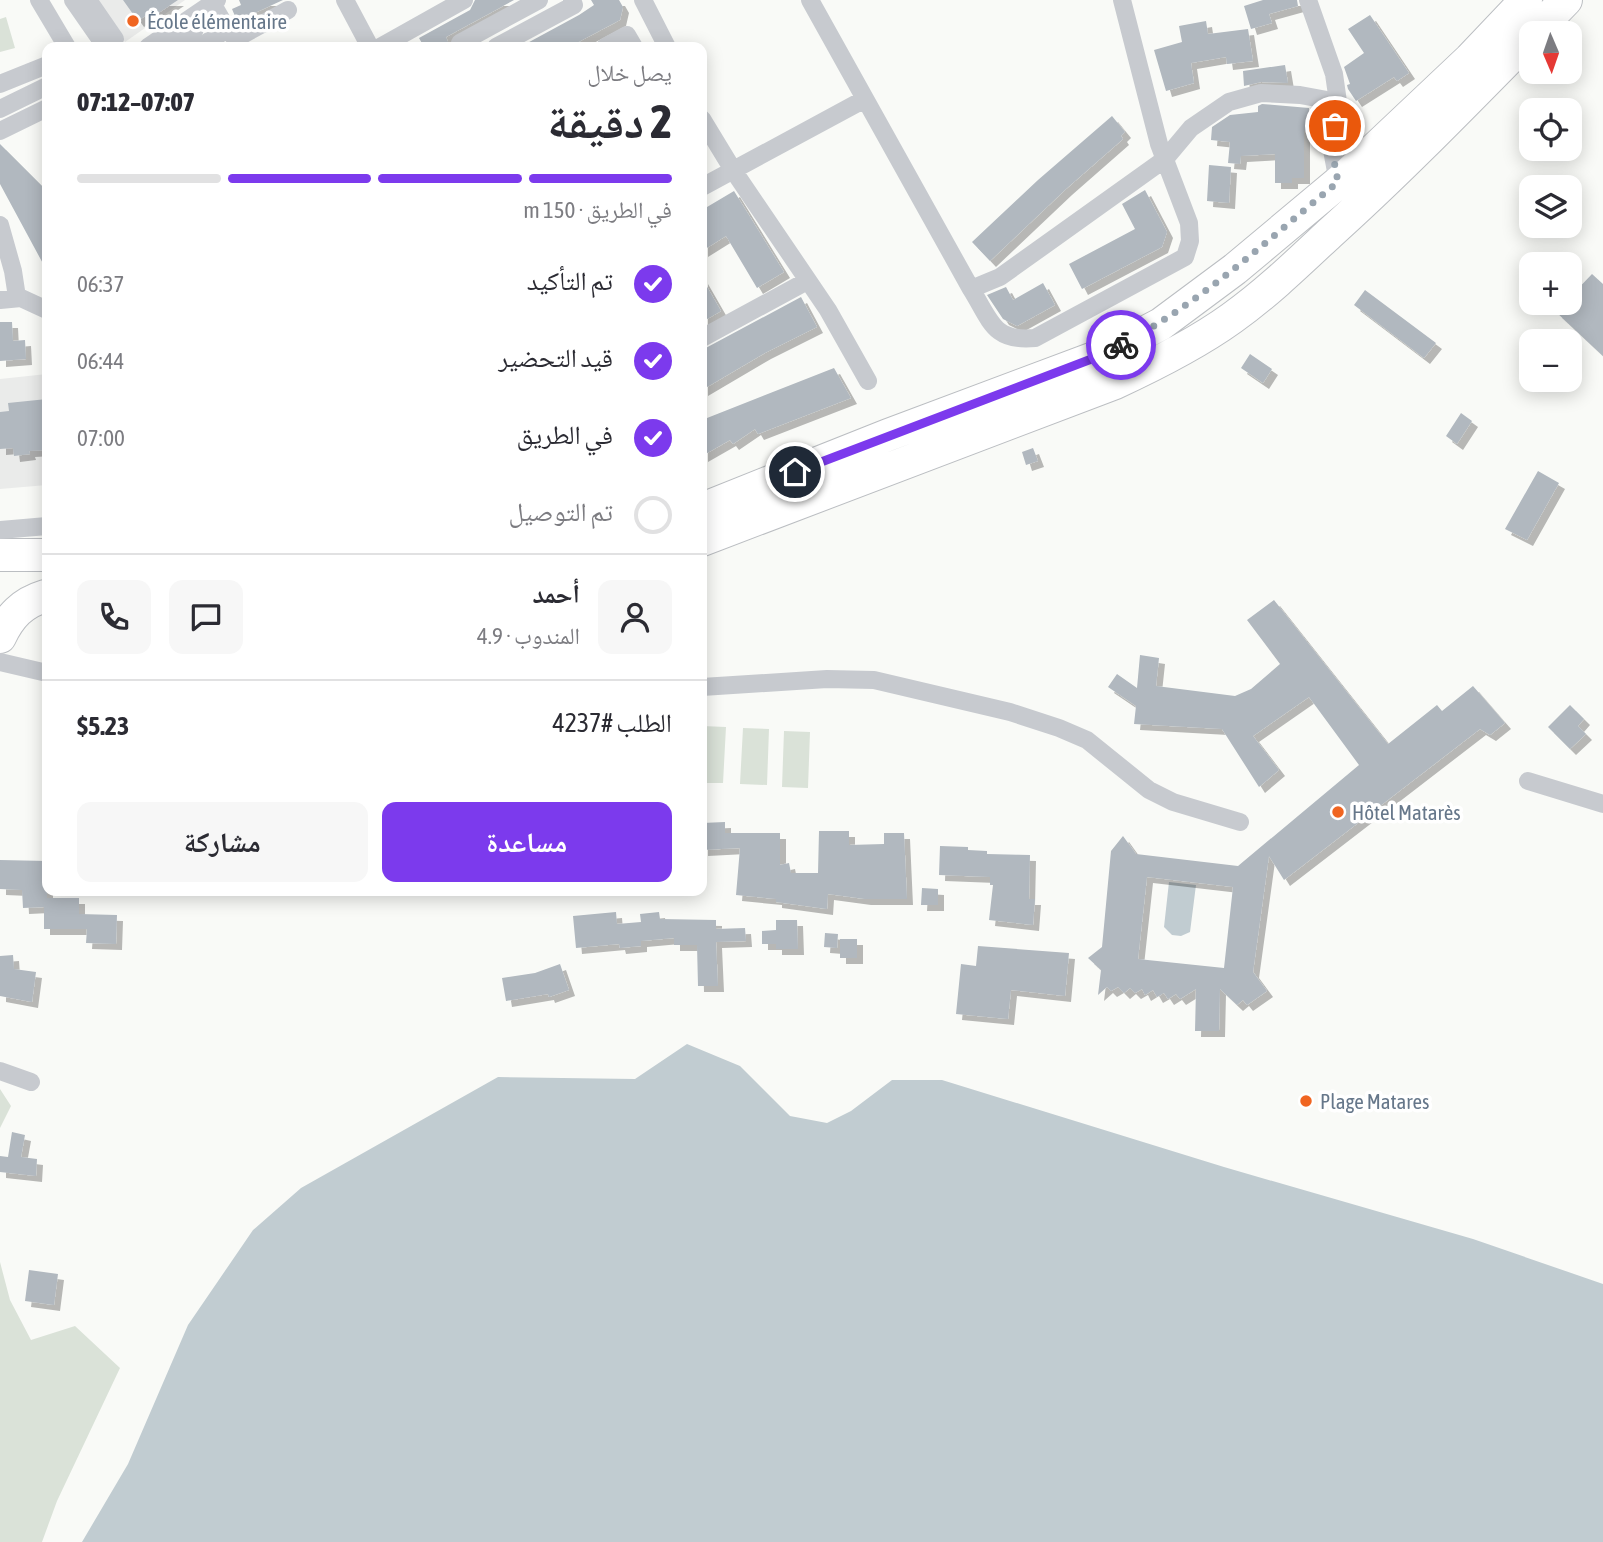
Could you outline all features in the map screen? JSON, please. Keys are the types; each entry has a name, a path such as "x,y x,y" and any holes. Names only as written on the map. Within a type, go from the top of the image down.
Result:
{"highway":[{"path":"707,507 888,435 1102,355 1161,324 1197,299 1338,182 1470,59 1526,0"},
{"path":"1546,21 1566,0"},
{"path":"707,538 1115,383 1160,363 1198,341 1267,291 1430,139 1519,48"},
{"path":"0,555 42,555"},
{"path":"0,601 42,596"},
{"path":"0,637 12,615 33,600 42,597"}],"street":[{"path":"40,0 64,42"},
{"path":"73,0 102,42"},
{"path":"88,0 115,39 111,42"},
{"path":"345,0 367,42"},
{"path":"389,42 464,0"},
{"path":"462,42 539,0"},
{"path":"505,42 574,5 572,0"},
{"path":"643,0 663,40"},
{"path":"810,0 971,289 999,333 1016,340 1035,338 1185,257 1190,242 1189,223 1165,159 1122,0"},
{"path":"1308,0 1334,74 1338,103 1332,150 1338,182"},
{"path":"215,5 235,38 288,10"},
{"path":"156,42 215,5"},
{"path":"176,42 215,5"},
{"path":"614,42 627,35 632,42"},
{"path":"0,84 42,67"},
{"path":"0,109 42,88"},
{"path":"971,289 1000,277 1165,159 1191,128 1229,102 1262,93 1300,95 1338,103"},
{"path":"707,184 865,99"},
{"path":"0,131 42,110"},
{"path":"707,128 828,310 869,381"},
{"path":"0,225 13,271 8,299 42,309"},
{"path":"707,335 807,281"},
{"path":"0,530 42,526"},
{"path":"0,637 22,668"},
{"path":"0,662 42,672"},
{"path":"707,687 827,679 874,680 1010,712 1087,740 1149,790 1173,802 1240,822"},
{"path":"1528,780 1603,804"},
{"path":"0,1071 31,1082"}],"shaded area":[{"name":"École élémentaire","path":"96,0 185,0 125,42"},
{"path":"6,17 15,48 0,52 0,19"},
{"path":"42,375 42,485 0,489 0,379"},
{"path":"707,726 726,727 723,783 707,783"},
{"path":"743,728 769,729 767,785 740,784"},
{"path":"784,731 810,732 808,788 782,787"},
{"path":"1169,882 1196,885 1190,932 1181,936 1172,935 1164,927"},
{"path":"687,1044 740,1066 790,1116 827,1123 851,1111 892,1080 942,1080 1224,1167 1473,1239 1603,1284 1603,1542 82,1542 128,1464 188,1325 253,1230 301,1188 498,1077 635,1079"},
{"path":"0,1089 11,1106 0,1128"},
{"path":"0,1262 10,1300 31,1340 75,1326 120,1368 57,1501 42,1542 0,1542"}],"building":[{"path":"123,0 178,0 148,20 145,16 138,21"},
{"path":"239,0 283,0 237,21 232,9 241,5"},
{"path":"475,0 514,0 446,37 448,42 421,42 419,38 470,10"},
{"path":"591,0 619,0 623,7 620,20 578,42 529,42 579,15 594,5"},
{"path":"1263,0 1297,0 1298,6 1269,14 1272,23 1251,29 1244,6"},
{"path":"1370,15 1409,73 1397,81 1394,77 1356,101 1348,89 1347,85 1350,84 1344,67 1364,53 1348,29"},
{"path":"1206,21 1208,34 1248,29 1253,61 1227,64 1226,57 1191,63 1194,83 1166,91 1154,50 1182,42 1179,26"},
{"path":"1285,65 1288,83 1261,82 1244,86 1243,71"},
{"path":"1262,104 1309,108 1309,131 1304,131 1304,178 1292,178 1292,183 1275,183 1275,154 1241,156 1240,164 1228,163 1230,142 1211,140 1212,127 1230,115 1258,112 1258,106"},
{"path":"1112,116 1125,132 1121,136 1123,139 990,261 972,242"},
{"path":"0,144 42,186 42,262 0,184"},
{"path":"1209,165 1231,167 1229,203 1207,201"},
{"path":"1145,190 1167,232 1162,247 1082,289 1069,264 1135,229 1122,204"},
{"path":"734,191 784,272 757,288 726,236 707,248 707,207"},
{"path":"1592,274 1603,284 1603,356 1582,336 1582,329 1574,329 1559,315 1582,315 1582,284"},
{"path":"1043,283 1055,305 1017,326 1003,319 987,295 1006,287 1013,300"},
{"path":"707,287 721,311 707,319"},
{"path":"1365,290 1436,343 1424,358 1354,305"},
{"path":"801,297 817,327 765,353 707,387 707,347"},
{"path":"0,322 12,322 13,341 25,340 26,359 0,361"},
{"path":"1250,354 1272,369 1263,383 1241,368"},
{"path":"834,368 851,398 758,434 755,429 733,444 730,440 707,453 707,418"},
{"path":"42,400 42,450 14,456 13,448 0,449 0,412 9,411 8,403"},
{"path":"1461,413 1472,421 1457,444 1446,436"},
{"path":"1033,448 1038,461 1026,465 1022,452"},
{"path":"1538,471 1559,483 1527,540 1505,529"},
{"name":"Hôtel Matarès","path":"1274,600 1388,744 1437,705 1442,711 1473,686 1505,723 1490,735 1480,729 1284,880 1269,856 1253,972 1267,991 1247,1005 1243,1000 1237,1005 1220,989 1219,1031 1195,1031 1196,989 1180,999 1176,994 1168,999 1164,993 1157,997 1153,990 1145,995 1142,989 1135,993 1130,988 1124,993 1118,987 1111,991 1107,987 1098,995 1101,970 1088,958 1102,947 1111,851 1123,836 1136,854 1238,866 1359,765 1309,697 1253,736 1279,770 1259,787 1222,729 1134,724 1136,706 1108,687 1117,674 1137,688 1140,655 1159,658 1156,686 1235,696 1251,689 1280,664 1247,620","holes":["1147,877 1233,887 1224,968 1138,959"]},
{"path":"1570,705 1584,719 1578,726 1586,734 1570,749 1548,727"},
{"path":"725,822 725,833 780,833 780,865 789,863 791,873 818,873 819,831 849,831 849,845 884,844 884,833 904,833 907,899 865,899 828,894 827,909 776,902 776,899 736,895 740,848 707,850 707,823"},
{"path":"940,846 968,847 968,850 987,851 987,854 1030,855 1029,899 1035,899 1033,925 989,920 993,885 990,885 990,877 939,875"},
{"path":"0,860 42,861 42,896 79,898 79,914 117,915 116,944 86,943 87,929 44,929 44,907 23,908 22,890 0,889"},
{"path":"922,888 938,889 938,905 921,905"},
{"path":"616,912 617,924 641,922 640,914 659,912 660,919 716,920 716,929 745,928 746,941 716,942 718,986 698,986 697,945 674,945 674,938 641,941 641,946 620,948 619,944 576,948 573,916"},
{"path":"776,920 797,920 798,949 776,949 776,944 762,944 762,931 776,930"},
{"path":"825,933 838,934 837,948 824,947"},
{"path":"840,939 857,939 857,958 840,958"},
{"path":"978,946 1069,953 1065,996 1011,990 1008,1019 956,1014 961,964 976,966"},
{"path":"13,955 14,969 36,972 32,1002 0,996 0,956"},
{"path":"560,964 569,990 549,997 548,994 506,1001 502,978 535,973"},
{"path":"12,1132 25,1135 21,1157 37,1159 36,1176 0,1172 0,1156 8,1157"},
{"path":"29,1270 58,1274 54,1305 25,1301"}],"way so far":[{"path":"1121,345 1161,324 1197,299 1338,182 1332,150 1335,126"}],"place":[{"name":"École élémentaire","path":"133,21"},
{"name":"Hôtel Matarès","path":"1338,812"},
{"name":"Plage Matares","path":"1306,1101"}],"route":[{"path":"795,472 1102,355 1121,345"}]}
